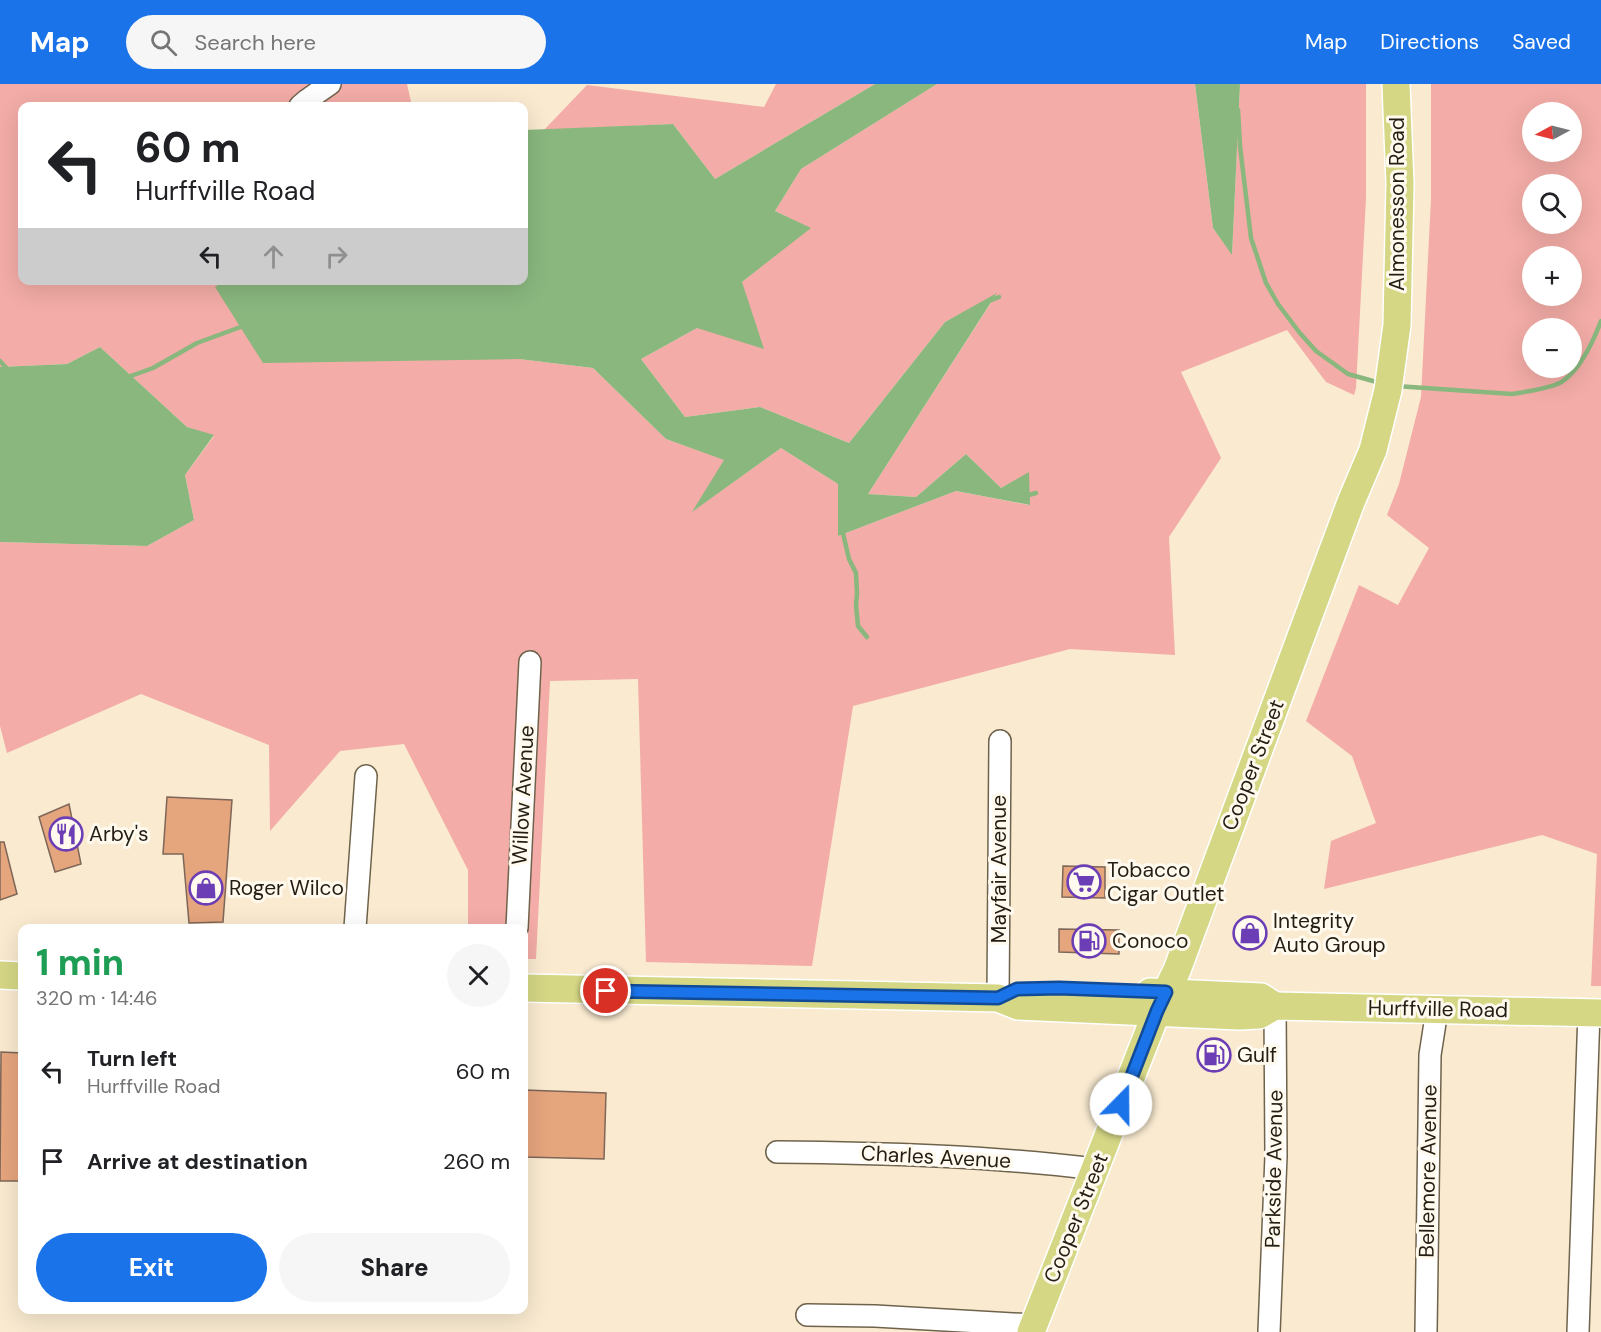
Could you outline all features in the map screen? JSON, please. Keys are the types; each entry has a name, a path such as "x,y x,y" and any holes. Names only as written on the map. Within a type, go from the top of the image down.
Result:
{"main road":[{"name":"Almonesson Road","path":"1396,84 1400,184 1397,325"},
{"name":"Cooper Street","path":"1032,1329 1162,1002 1177,970 1373,450 1388,390 1397,325"},
{"path":"0,975 18,976"},
{"name":"Hurffville Road","path":"528,988 998,998 1017,989 1059,988 1162,1002 1239,1016 1259,1015 1275,1006 1595,1013"}],"street":[{"path":"305,102 330,84"},
{"name":"Willow Avenue","path":"517,924 530,662"},
{"name":"Mayfair Avenue","path":"998,998 1000,741"},
{"path":"355,924 366,776"},
{"name":"Parkside Avenue","path":"1269,1332 1276,1156 1275,1006"},
{"name":"Bellemore Avenue","path":"1426,1332 1430,1055 1437,1010"},
{"path":"1578,1332 1595,1013"},
{"name":"Charles Avenue","path":"777,1152 856,1153 1034,1162 1095,1169"},
{"path":"807,1315 875,1316 1032,1329"}],"shaded area":[{"path":"0,84 407,84 411,102 18,102 18,285 219,285 216,287 519,359 593,368 666,439 725,460 693,511 781,448 838,484 838,536 956,491 1029,505 1029,473 1001,488 966,454 916,497 868,494 996,295 945,322 849,443 760,407 685,417 641,359 697,328 742,282 810,228 775,211 801,169 937,84 1195,84 1213,228 1232,254 1240,84 1366,84 1366,198 1354,395 1326,382 1287,330 1181,372 1221,458 1169,537 1175,655 1070,649 853,706 812,966 646,962 638,679 550,681 536,959 528,959 528,924 468,924 468,870 404,744 340,751 270,831 269,745 141,694 7,753 0,726 0,542 147,546 194,520 185,475 214,436 187,427 100,347 67,364 0,367"},
{"path":"776,84 875,84 715,179 673,124 544,130 587,85 764,107"},
{"path":"875,84 937,84 801,169 775,211 811,228 742,282 764,349 697,328 641,359 685,417 760,407 849,443 945,322 997,293 868,494 916,497 966,454 1001,488 1029,472 1030,505 956,491 838,536 838,484 781,448 692,512 724,460 666,439 593,368 519,359 263,363 215,287 218,285 528,285 528,130 673,124 715,179"},
{"path":"1195,84 1240,84 1232,255 1213,228"},
{"path":"1431,84 1601,84 1601,986 1591,986 1597,854 1542,835 1324,889 1331,841 1376,823 1352,756 1306,721 1359,585 1398,605 1429,548 1387,515 1399,484 1421,397 1431,199"},
{"path":"100,347 187,427 214,435 185,475 194,520 147,546 0,542 0,367 67,364"}],"building":[{"name":"Roger Wilco","path":"167,797 232,800 223,922 189,923 183,854 163,854"},
{"path":"69,804 81,864 55,872 39,817"},
{"path":"0,842 4,842 17,894 0,900"},
{"name":"Tobacco Cigar Outlet","path":"1063,866 1105,867 1105,898 1062,897"},
{"name":"Conoco","path":"1059,929 1119,930 1119,954 1059,952"},
{"path":"1,1052 18,1053 18,1181 0,1181"},
{"path":"528,1090 606,1093 604,1159 528,1157"}],"waterway":[{"path":"1238,110 1251,238 1266,283 1278,304 1316,351 1348,374 1380,383"},
{"path":"989,301 999,297"},
{"path":"1396,386 1512,394 1553,386 1569,376 1581,362 1601,321"},
{"path":"128,377 153,368 197,343 246,325"},
{"path":"0,361 8,370"},
{"path":"1025,496 1036,493"},
{"path":"842,529 849,559 856,573 858,626 867,637"}],"place":[{"name":"Arby's","path":"66,834"},
{"name":"Tobacco Cigar Outlet","path":"1084,882"},
{"name":"Roger Wilco","path":"206,888"},
{"name":"Integrity Auto Group","path":"1250,933"},
{"name":"Conoco","path":"1089,941"},
{"name":"Gulf","path":"1214,1055"}],"route":[{"path":"606,991 998,998 1017,989 1059,988 1166,992 1121,1104"}]}
